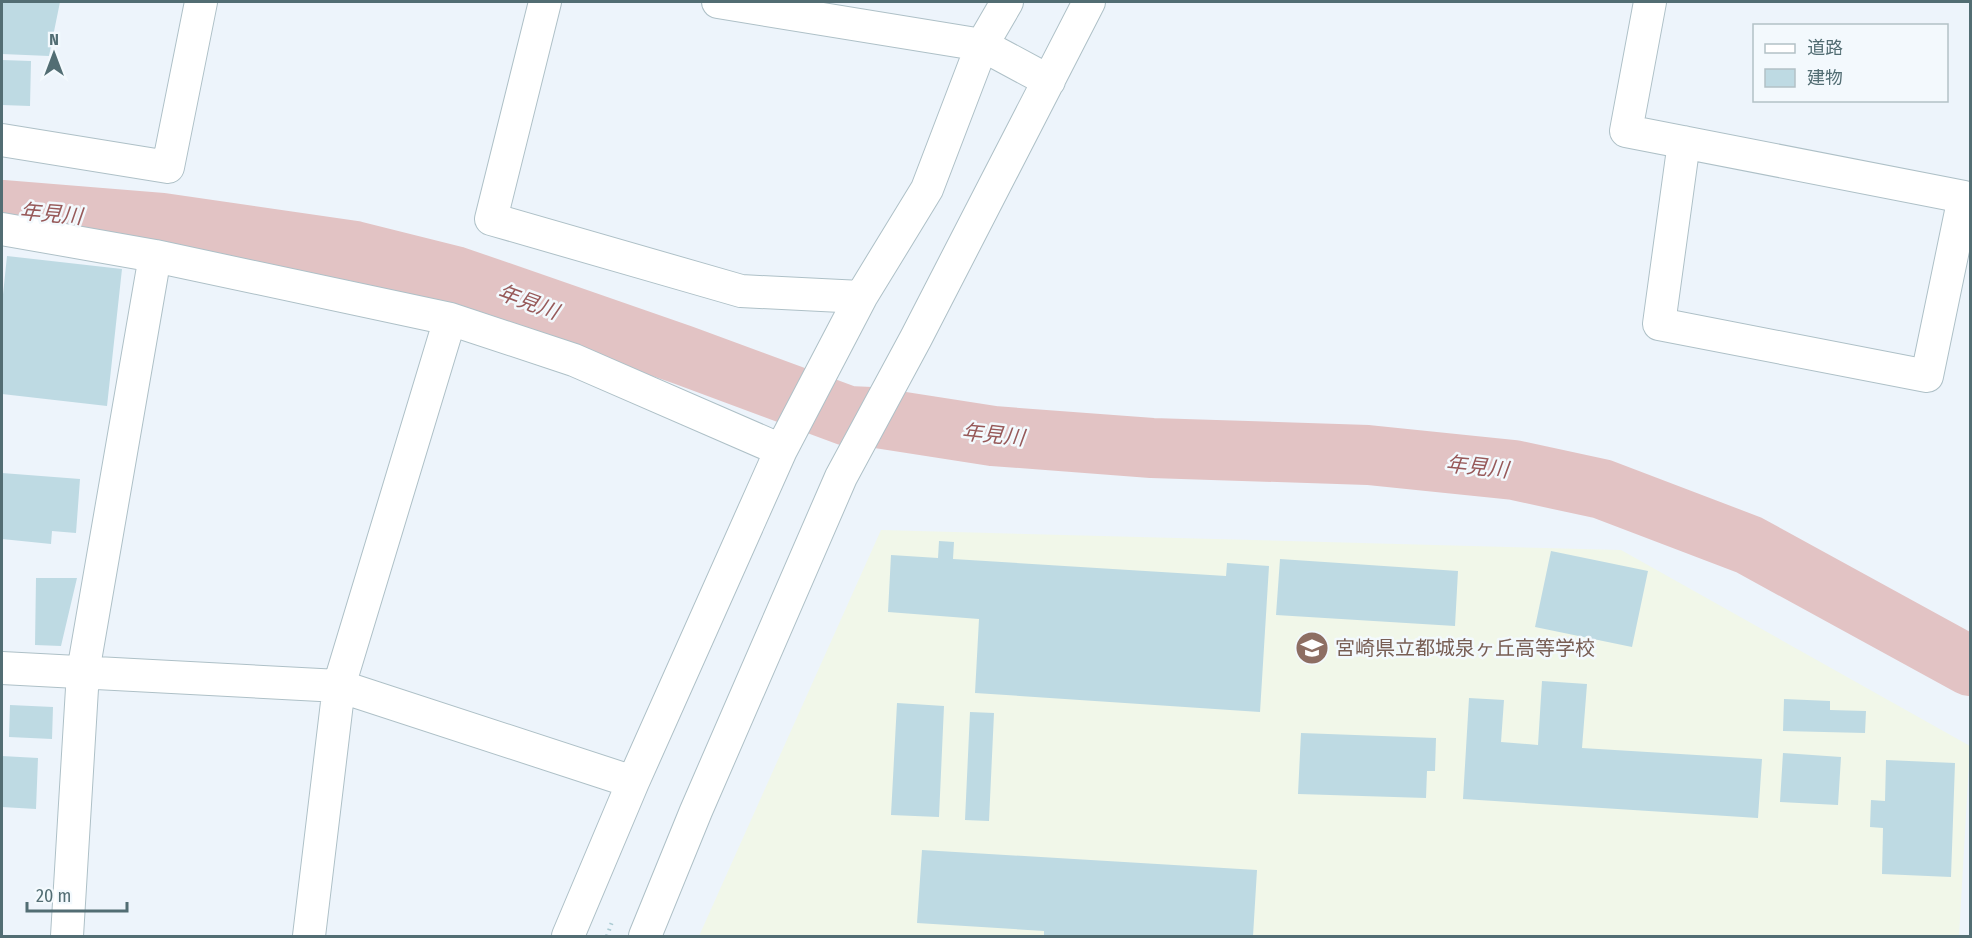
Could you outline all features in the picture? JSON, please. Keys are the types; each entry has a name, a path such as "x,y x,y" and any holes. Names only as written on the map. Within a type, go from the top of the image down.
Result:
{"street":[{"path":"2,141 168,167 201,2"},
{"path":"545,2 491,219 741,291 858,303"},
{"path":"718,2 982,45 1049,81"},
{"path":"982,45 987,2"},
{"path":"568,936 633,782 781,450 858,303 927,189 982,45 1007,2"},
{"path":"645,936 696,811 841,477 916,338 1089,2"},
{"path":"1650,2 1626,131 1684,142 1964,197 1927,376 1659,324 1684,142"},
{"path":"2,229 155,256 450,319 574,360 781,450"},
{"path":"67,936 83,672 155,256"},
{"path":"309,936 339,686 450,319"},
{"path":"2,668 339,686 633,782"}],"shaded area":[{"name":"宮崎県立都城泉ヶ丘高等学校","path":"881,530 1621,550 1970,746 1959,936 699,936"}],"building":[{"path":"2,2 60,2 49,56 2,54"},
{"path":"2,60 31,61 30,106 2,105"},
{"path":"7,256 122,269 107,406 2,394 2,304"},
{"path":"2,473 80,479 76,533 52,531 51,544 2,539"},
{"path":"939,541 954,542 953,559 1226,576 1227,563 1269,566 1260,712 975,693 979,619 888,612 891,555 938,558"},
{"path":"1551,551 1648,571 1632,647 1535,627"},
{"path":"1280,559 1458,571 1455,626 1276,615"},
{"path":"36,578 77,578 61,646 35,645"},
{"path":"1542,681 1587,684 1582,748 1762,759 1758,818 1463,799 1469,698 1504,700 1501,742 1538,745"},
{"path":"1784,699 1830,701 1830,710 1866,711 1865,733 1783,731"},
{"path":"897,703 944,706 939,817 891,815"},
{"path":"10,705 53,707 52,739 9,737"},
{"path":"970,712 994,713 989,821 965,820"},
{"path":"1301,733 1436,738 1435,771 1427,771 1426,798 1298,794"},
{"path":"1783,753 1841,757 1838,805 1780,802"},
{"path":"2,756 38,758 36,809 2,807"},
{"path":"1886,760 1955,763 1951,877 1882,874 1883,828 1870,827 1871,800 1885,801"},
{"path":"922,850 1257,870 1253,936 1044,936 1044,931 917,923"}],"waterway":[{"name":"年見川","path":"2,210 162,223 355,251 455,276 683,355 848,416 871,417 993,436 1152,448 1368,455 1514,470 1602,489 1749,545 1970,666"}],"place":[{"name":"宮崎県立都城泉ヶ丘高等学校","path":"1312,648"}]}
